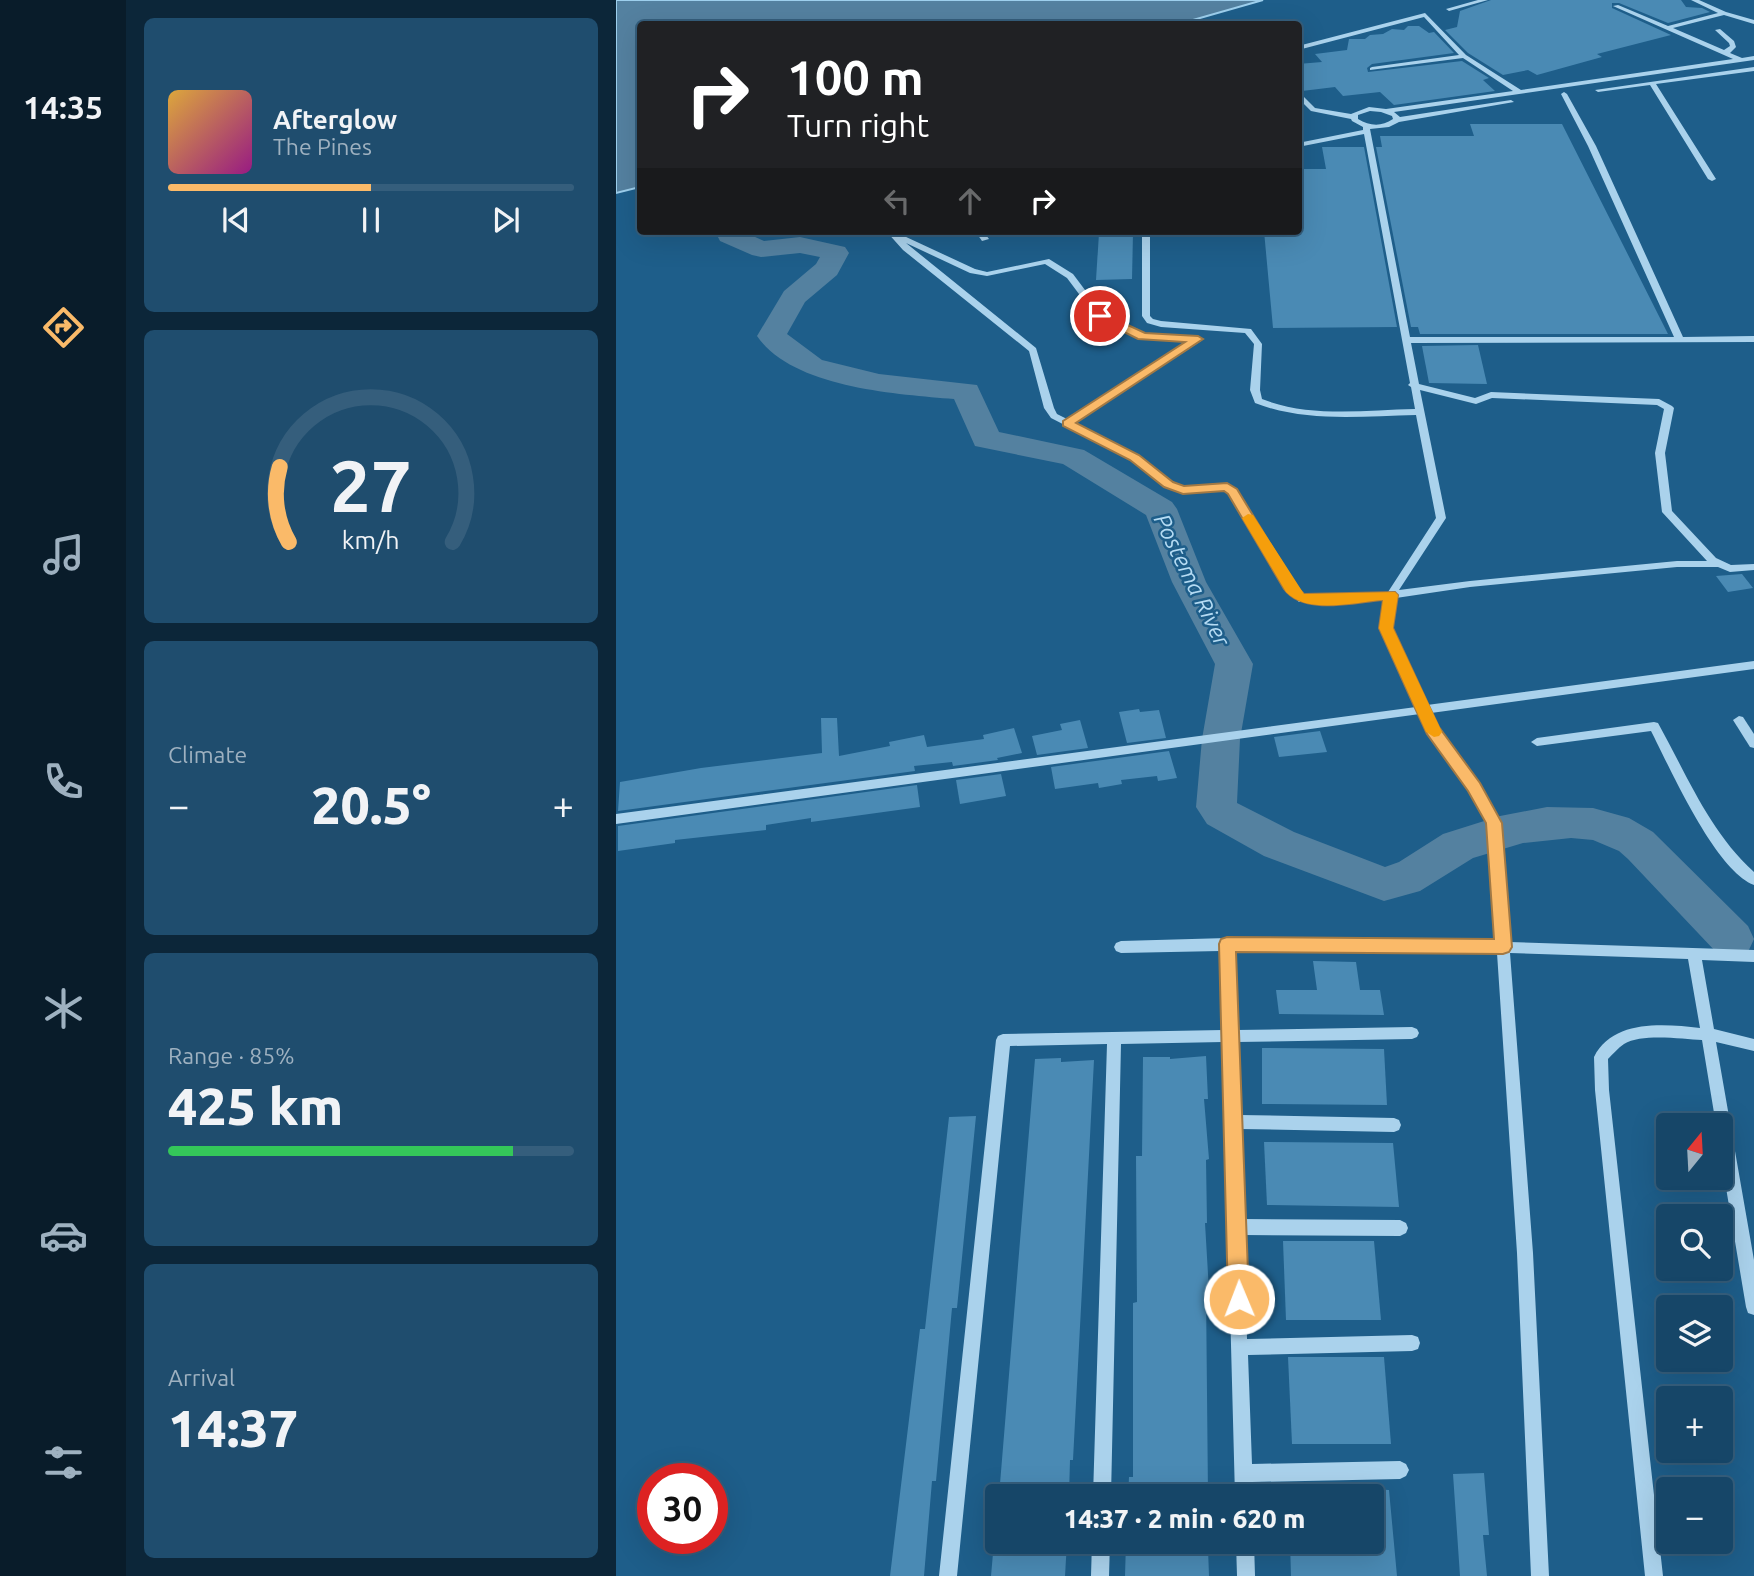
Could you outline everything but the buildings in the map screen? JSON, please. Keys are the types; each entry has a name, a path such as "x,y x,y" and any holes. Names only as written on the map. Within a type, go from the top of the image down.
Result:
{"street":[{"path":"1449,9 1485,0"},
{"path":"1694,0 1754,22"},
{"path":"1616,6 1742,60"},
{"path":"1668,28 1724,13"},
{"path":"1302,47 1425,15 1464,56 1521,93"},
{"path":"1718,30 1732,42 1732,47 1725,53"},
{"path":"1372,69 1464,56"},
{"path":"1302,98 1313,110 1354,117 1363,110 1388,111 1754,58"},
{"path":"1302,144 1386,127 1397,120 1564,94 1754,69"},
{"path":"1652,83 1712,179"},
{"path":"1564,94 1592,146 1680,340"},
{"path":"1388,111 1397,120"},
{"path":"1354,117 1367,129 1413,385 1441,518 1391,595 1386,628 1433,730 1474,787 1494,823 1525,1254 1540,1576"},
{"path":"894,235 906,248 1033,350 1049,408 1054,416 1134,457 1168,484 1183,490 1227,487 1233,491 1291,589 1299,597 1310,600 1391,595 1470,584 1663,565 1718,564 1737,570 1754,567"},
{"path":"896,235 973,271 987,274 1046,261 1070,276 1100,316 1142,337 1198,339 1067,423"},
{"path":"982,235 985,239"},
{"path":"1146,235 1146,316 1150,321 1160,324 1248,331 1258,344 1255,390 1258,401 1271,408 1323,412 1419,412"},
{"path":"1406,340 1754,340"},
{"path":"1413,385 1476,401 1491,395 1659,402 1669,408 1660,453 1667,512 1689,538 1718,564"},
{"path":"616,818 1754,665"},
{"path":"1740,720 1754,744"},
{"path":"1537,742 1654,726 1709,828 1728,857 1754,880"},
{"path":"1227,944 1244,1484"},
{"path":"1121,947 1227,944 1503,947 1754,956"},
{"path":"1694,953 1754,1307"},
{"path":"1654,1576 1601,1057 1622,1038 1649,1032 1734,1039 1754,1045"},
{"path":"948,1576 1003,1040 1412,1033"},
{"path":"1102,1484 1114,1040"},
{"path":"1233,1122 1394,1125"},
{"path":"1237,1227 1400,1228"},
{"path":"1240,1347 1412,1343"},
{"path":"1244,1473 1400,1470"},
{"path":"1100,1576 1101,1554"},
{"path":"1245,1554 1246,1576"}],"water":[{"path":"616,0 1263,0 1190,21 637,21 637,188 616,193"}],"waterway":[{"name":"Postema River","path":"729,235 761,249 800,245 836,253 827,269 794,297 771,336 812,366 879,383 966,391 986,439 1073,457 1160,509 1189,582 1234,664 1221,739 1216,807 1221,813 1279,844 1384,884 1405,879 1448,850 1500,832 1547,823 1593,824 1615,830 1639,844 1732,939"}],"slow traffic":[{"path":"1248,518 1291,589 1299,597 1310,600 1391,595 1386,628 1434,732"}],"route":[{"path":"1100,316 1142,337 1198,339 1067,423 1134,457 1168,484 1183,490 1227,487 1233,491 1291,589 1299,597 1310,600 1391,595 1386,628 1422,708 1433,730 1474,787 1494,823 1503,947 1227,944 1239,1299"}]}
